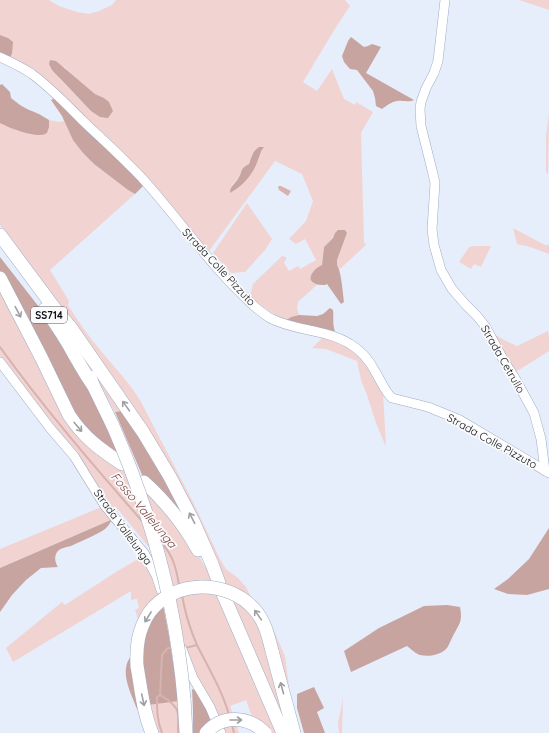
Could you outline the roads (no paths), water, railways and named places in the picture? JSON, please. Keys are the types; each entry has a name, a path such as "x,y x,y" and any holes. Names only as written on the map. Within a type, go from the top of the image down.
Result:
{"highway":[{"name":"SS714","path":"0,235 55,309 88,371 92,385"},
{"name":"SS714","path":"0,249 51,318 92,385 113,426 137,487 161,564 177,643 184,700 186,733"},
{"path":"0,278 20,314 73,422 97,447 122,464"},
{"path":"55,309 71,328 133,417 153,447 170,477 193,521 212,564 283,733"},
{"path":"144,482 159,496 184,526 220,586"},
{"path":"152,733 144,705 137,666 140,632 150,613 159,603 175,592 197,587 212,587 225,590 244,600 255,610 265,625 294,733"},
{"path":"206,733 219,723 236,719 252,723 265,733"}],"street":[{"name":"Strada Cetrullo","path":"445,0 438,61 420,102 421,126 435,183 432,237 442,270 452,289 485,326 534,413 541,439 547,472"},
{"name":"Strada Colle Pizzuto","path":"0,57 32,74 45,84 110,147 141,178 202,251 234,286 261,312 282,322 328,335 350,344 368,359 392,398 428,407 460,420 547,472"},
{"name":"Strada Vallelunga","path":"0,362 50,428 74,456 105,506 144,553 156,575 193,678 210,707 221,733"}],"waterway":[{"name":"Fosso Vallelunga","path":"0,347 51,414 142,521"},
{"name":"Fosso Vallelunga","path":"160,541 168,551 173,562 177,572 179,585"},
{"name":"Fosso Vallelunga","path":"182,595 186,615 194,639 219,688 229,715"},
{"path":"185,648 197,645"},
{"path":"162,733 157,711 157,697 160,695 162,655 168,648 173,648"},
{"path":"160,695 176,707 178,733"},
{"name":"Fosso Vallelunga","path":"232,725 234,733"}]}
